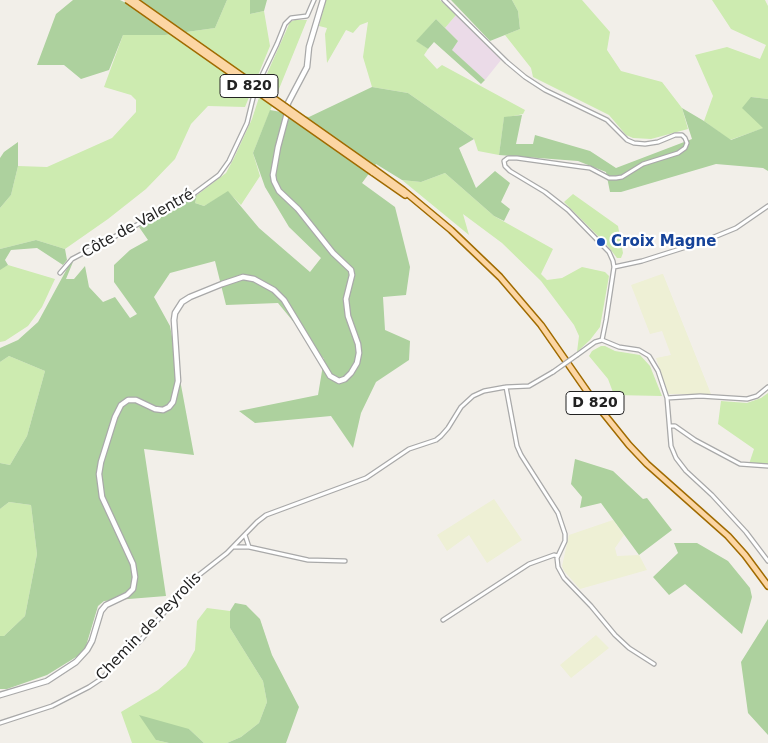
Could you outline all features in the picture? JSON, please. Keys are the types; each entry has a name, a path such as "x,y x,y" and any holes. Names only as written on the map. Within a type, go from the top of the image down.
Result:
{"main road":[{"name":"D 820","path":"127,0 373,170"},
{"name":"D 820","path":"134,0 373,170 430,213 470,247 500,277 541,325 601,411 629,446 646,464 728,536 746,555 768,586"}],"street":[{"name":"Côte de Valentré","path":"60,273 72,259 188,198 219,174 229,161 247,123 255,90 278,44 285,24 291,18 307,16 314,0"},
{"path":"0,695 47,681 76,662 92,641 101,611 133,589 135,577 133,564 102,497 99,486 100,468 120,404 128,400 136,400 163,410 173,402 178,381 174,320 175,313 182,302 222,284 243,277 254,278 274,290 284,300 330,376 339,381 345,379 351,373 356,363 359,353 358,344 348,316 346,299 352,275 351,270 333,253 298,209 279,191 273,174 288,103 307,67 309,47 323,0"},
{"path":"444,0 507,62 525,77 553,94 607,120 626,140 645,144 658,142 675,135 682,135 685,138 687,143 685,148 678,153 643,164 622,177 616,178 609,178 590,168 517,158 508,158 504,161 505,166 510,171 545,192 568,210 609,252 614,267 602,340 619,347 639,350 649,356 658,371 667,398 671,446 676,458 686,471 712,495 746,532 768,560"},
{"path":"614,267 642,261 702,242 736,228 768,206"},
{"name":"Chemin de Peyrolis","path":"0,722 52,706 101,679 154,625 190,582 233,548 257,522 272,512 366,478 409,449 436,440 442,436 461,407 473,396 484,391 506,387 529,386 553,372 595,342 602,340"},
{"path":"506,387 517,446 558,513 565,534 565,541 558,556 558,567 564,578 582,595 615,635 629,648 654,664"},
{"path":"667,398 700,396 746,399 757,396 768,388"},
{"path":"670,426 675,426 694,440 740,464 768,466"},
{"path":"245,535 249,547"},
{"path":"233,548 249,547 308,560 345,560"},
{"path":"443,620 528,564 554,555 558,556"}],"shaded area":[{"path":"456,15 501,60 485,80 451,50 458,41 445,28"}],"green space":[{"path":"73,0 120,0 124,2 136,0 227,0 215,28 165,35 123,35 109,70 81,79 64,65 37,65 56,14"},
{"path":"227,0 250,0 250,14 264,11 270,46 245,107 208,106 191,124 175,159 146,189 65,249 36,240 0,249 0,208 11,195 18,166 47,167 112,138 136,112 136,100 131,95 104,87 123,35 165,35 215,28"},
{"path":"250,0 267,0 264,11 250,14"},
{"path":"326,0 440,0 456,15 445,28 436,19 417,41 428,49 424,55 437,69 442,65 525,110 523,114 504,118 499,155 478,151 474,139 408,93 372,87 363,57 368,22 360,25 353,33 346,30 327,63 325,34 327,28 319,26"},
{"path":"451,0 512,0 518,11 520,29 490,41"},
{"path":"512,0 582,0 610,32 607,50 621,71 662,82 682,108 688,129 651,139 633,138 626,135 609,115 533,77 531,68 505,35 520,29 518,11"},
{"path":"712,0 765,0 768,6 768,99 751,97 764,128 730,140 704,121 713,96 695,55 727,47 760,59 766,45 731,29"},
{"path":"436,19 458,41 452,50 485,80 481,84 434,42 428,49 416,41"},
{"path":"307,20 253,153 260,176 241,205 228,192 204,206 195,203 197,195 226,173 252,119 266,76 290,22"},
{"path":"372,87 408,93 474,139 459,148 476,188 495,171 510,183 501,202 510,209 504,221 494,216 445,173 421,182 402,180 376,164 362,183 395,207 410,267 406,295 383,297 385,330 410,341 409,360 376,382 361,413 353,448 331,416 255,423 239,411 318,395 324,359 278,303 226,305 215,261 170,273 154,297 170,326 194,455 144,449 166,596 104,601 98,606 86,646 81,654 47,675 7,689 0,689 0,636 4,636 25,616 37,554 31,505 9,502 0,509 0,463 10,465 27,436 45,371 9,356 0,362 0,348 18,340 38,322 69,265 73,262 66,279 74,279 85,266 89,287 103,302 115,297 130,318 137,314 114,282 114,265 130,250 148,240 139,227 197,195 195,203 204,206 228,191 259,228 310,272 321,258 289,227 265,187 253,153 270,110 309,117"},
{"path":"751,97 768,99 768,171 763,168 716,164 621,192 610,192 606,172 578,161 499,155 504,117 522,115 516,144 533,144 535,135 590,151 616,168 692,139 682,108 731,140 763,128 742,108"},
{"path":"18,142 18,166 11,195 0,208 0,158 4,152"},
{"path":"445,173 494,216 553,249 541,274 547,280 562,278 582,267 605,272 609,276 600,327 577,352 579,336 574,325 541,281 502,243 463,214 469,235 402,180 421,182"},
{"path":"573,194 618,226 623,253 621,258 617,258 607,245 564,202"},
{"path":"36,240 65,249 67,260 63,265 37,248 11,250 5,260 8,265 0,270 0,249"},
{"path":"8,265 55,279 42,307 28,326 5,341 0,342 0,269"},
{"path":"663,274 711,394 668,394 656,358 671,355 662,331 650,334 631,285"},
{"path":"601,346 615,351 640,355 650,366 662,396 614,395 608,379 589,356 592,351"},
{"path":"9,356 45,371 27,436 10,465 0,463 0,362"},
{"path":"768,393 768,464 749,464 754,449 718,424 721,401 747,403 761,398"},
{"path":"575,459 613,471 643,499 647,498 672,530 639,555 601,503 580,508 582,497 571,484"},
{"path":"494,499 522,540 487,563 469,535 447,551 437,535"},
{"path":"9,502 31,505 37,554 25,616 4,636 0,636 0,509"},
{"path":"613,520 624,535 615,548 617,556 639,555 647,570 580,589 564,571 562,566 569,535"},
{"path":"674,543 697,543 728,561 750,588 752,597 742,634 685,584 669,595 653,577 678,553"},
{"path":"235,603 246,605 260,619 272,655 299,707 286,743 227,743 241,737 259,723 267,702 263,681 230,628 230,611"},
{"path":"207,608 230,611 230,628 263,681 267,702 259,723 241,737 227,743 204,743 189,729 156,740 169,743 132,743 121,712 158,690 186,666 195,650 197,621"},
{"path":"768,619 768,735 748,713 741,662"},
{"path":"596,635 609,648 571,678 560,665"},
{"path":"139,715 189,729 204,743 169,743 156,740"}],"place":[{"name":"Croix Magne","path":"601,242"}]}
